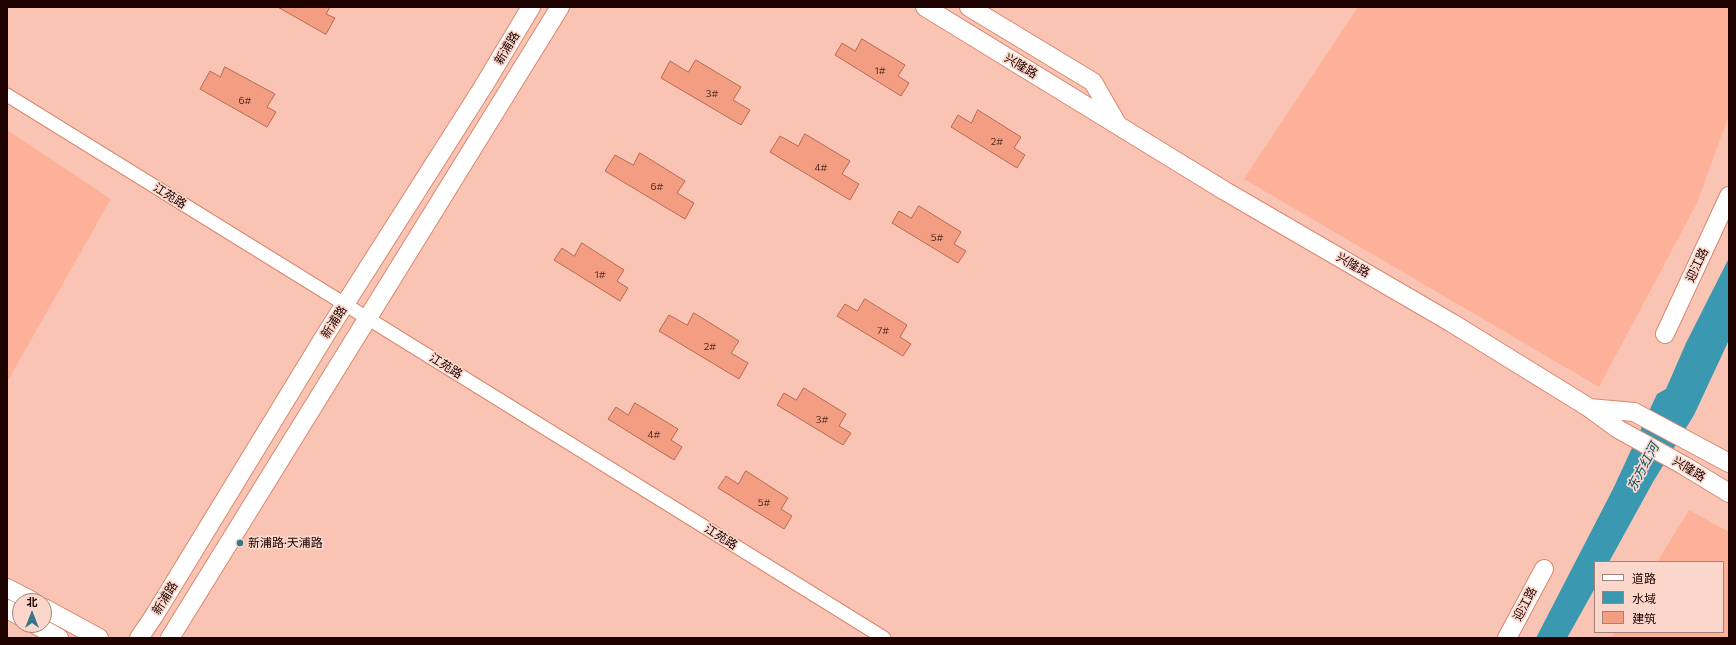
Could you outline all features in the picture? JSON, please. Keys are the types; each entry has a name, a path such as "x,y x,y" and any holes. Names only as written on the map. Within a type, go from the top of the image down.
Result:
{"main road":[{"name":"新浦路","path":"139,638 154,616 345,304 479,94 531,7"},
{"name":"新浦路","path":"170,638 560,7"},
{"name":"兴隆路","path":"925,7 1225,191 1452,323 1588,408 1618,430 1683,465 1729,493"},
{"name":"兴隆路","path":"969,7 1093,82 1117,124"},
{"name":"迎江路","path":"1665,334 1729,196"},
{"name":"兴隆路","path":"1588,408 1634,412 1729,463"},
{"name":"迎江路","path":"1507,638 1544,569"},
{"path":"7,588 17,593"},
{"path":"52,612 99,638"},
{"path":"50,633 59,638"}],"street":[{"name":"江苑路","path":"7,95 884,638"}],"shaded area":[{"path":"1358,7 1729,7 1729,115 1697,203 1599,387 1244,179"},
{"path":"7,130 111,199 7,382"},
{"path":"1689,510 1729,532 1729,638 1611,638 1614,633 1724,633 1724,561 1658,561"}],"water":[{"name":"东方红河","path":"1729,258 1729,340 1694,415 1653,482 1610,561 1594,561 1594,590 1567,638 1536,638 1613,489 1657,394 1666,389 1686,343"}],"building":[{"path":"278,7 330,7 326,14 335,18 326,34"},
{"path":"862,39 905,65 898,76 909,83 901,96 835,55 842,43 855,51"},
{"path":"696,60 741,87 733,100 750,110 741,125 661,78 670,61 688,72"},
{"path":"225,67 275,94 267,107 276,112 267,127 200,89 210,71 220,77"},
{"path":"978,110 1021,137 1014,148 1025,155 1017,168 951,127 958,115 971,123"},
{"path":"805,134 850,161 842,174 859,184 850,200 770,152 780,136 798,146"},
{"path":"640,153 685,181 677,193 694,203 685,219 605,171 615,155 633,165"},
{"path":"919,206 961,232 954,244 966,251 958,263 892,223 899,211 911,218"},
{"path":"582,243 624,270 617,281 628,288 620,301 554,260 562,248 574,256"},
{"path":"865,299 907,325 900,337 911,344 903,356 837,316 845,304 857,311"},
{"path":"694,313 739,341 731,353 748,363 739,379 659,331 669,315 687,325"},
{"path":"804,388 846,414 839,426 851,433 843,445 777,405 784,393 796,400"},
{"path":"635,403 678,429 671,440 682,447 674,460 608,419 616,407 628,415"},
{"path":"746,471 788,498 781,509 792,516 784,529 718,488 726,476 738,484"}],"place":[{"name":"新浦路·天浦路","path":"240,543"}]}
